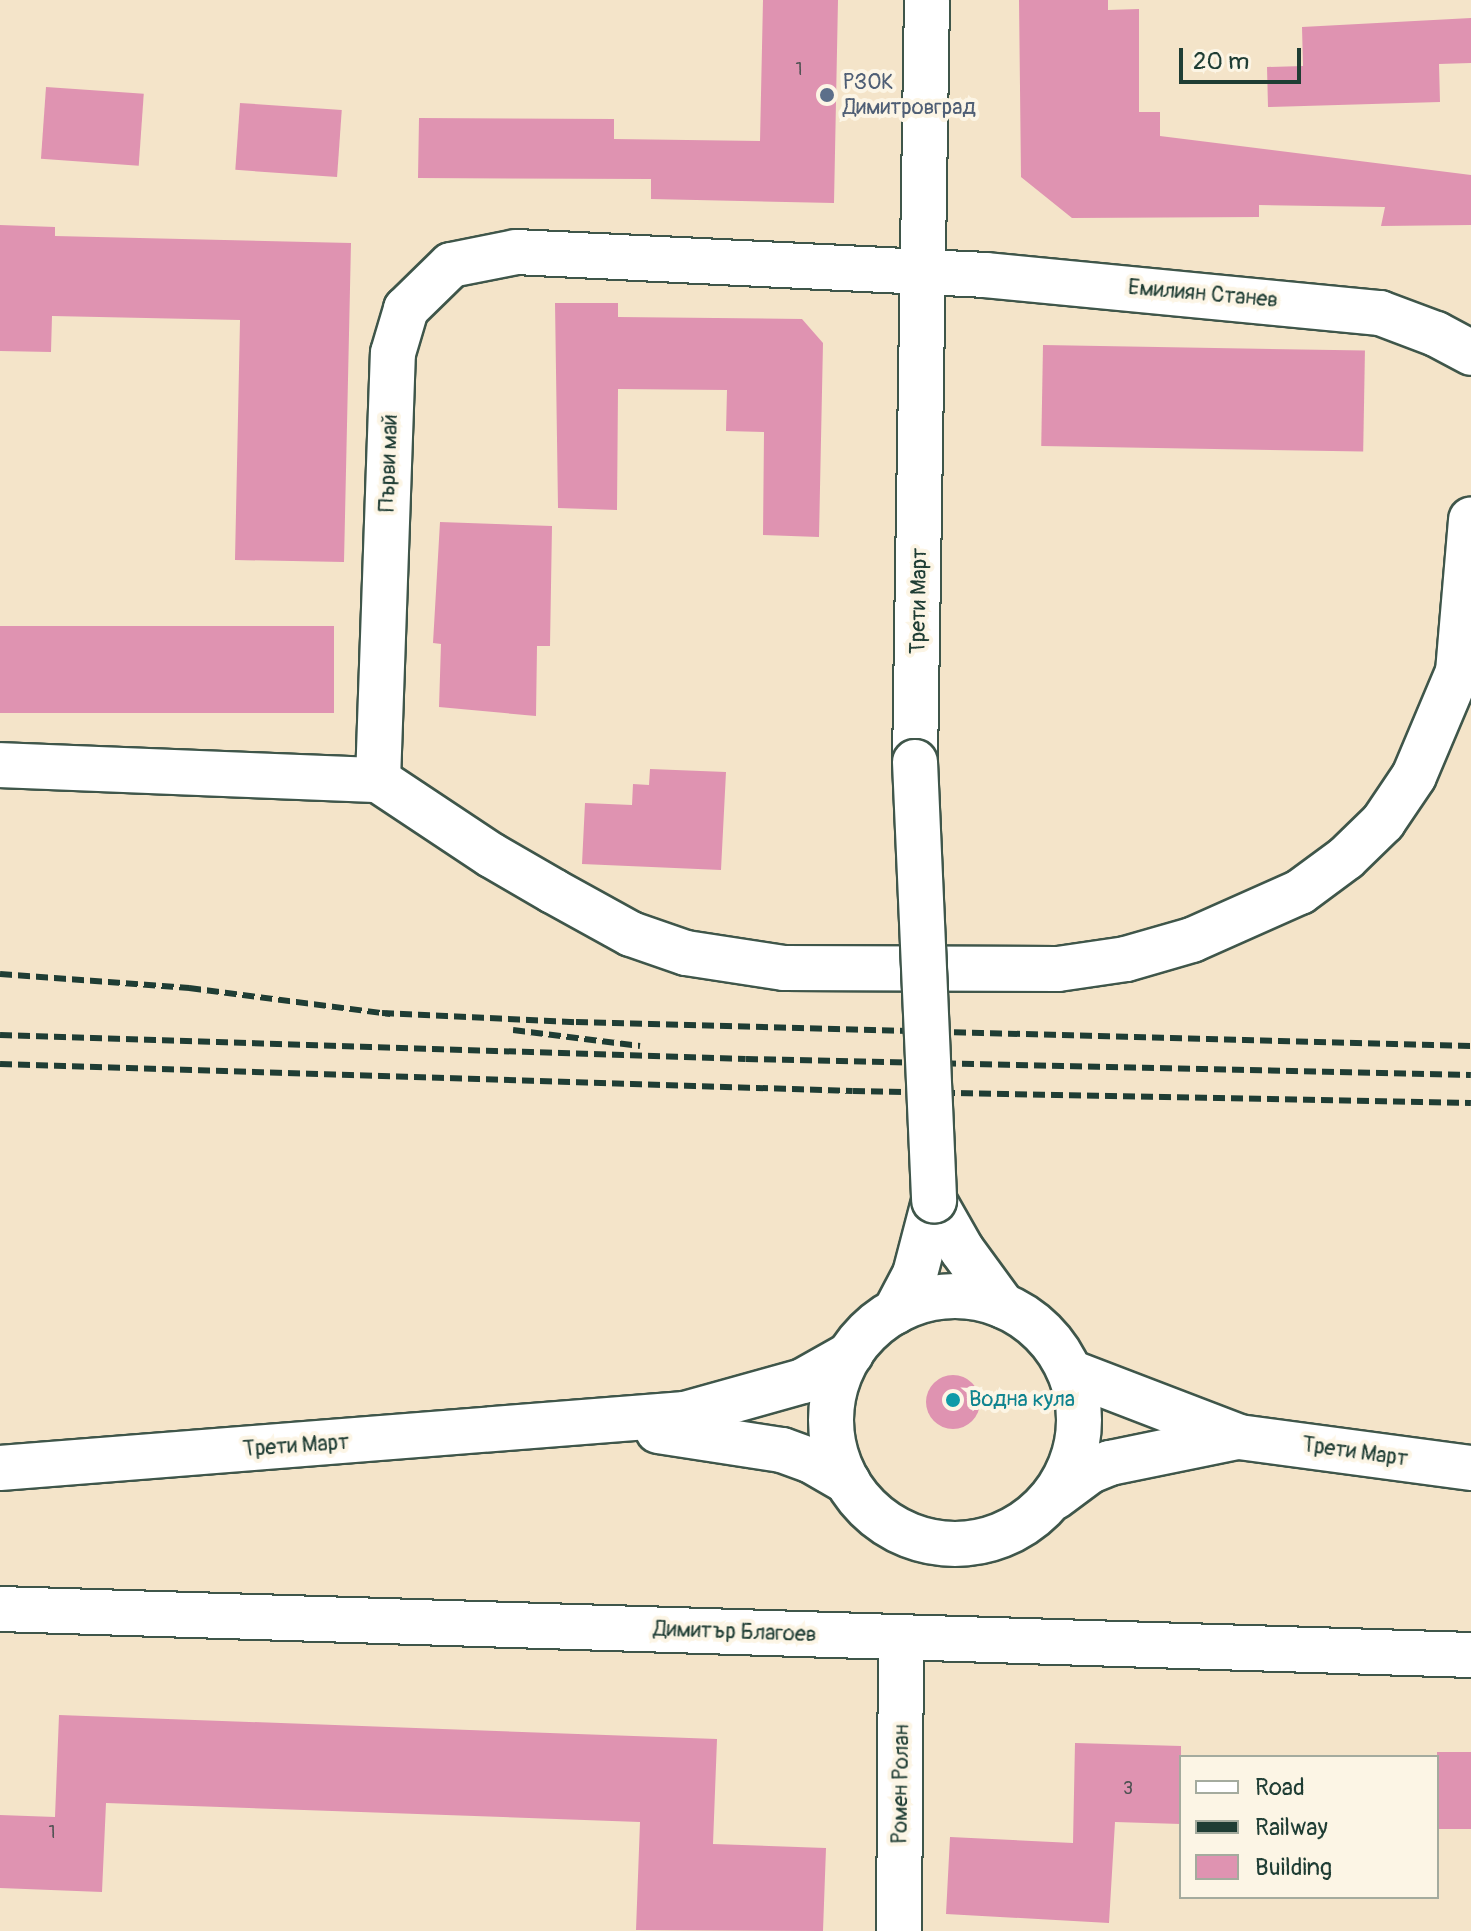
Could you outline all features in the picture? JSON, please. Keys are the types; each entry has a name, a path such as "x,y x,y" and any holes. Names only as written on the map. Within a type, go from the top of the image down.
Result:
{"street":[{"name":"Трети Март","path":"895,1312 915,1274 934,1201 915,762 927,0"},
{"name":"Първи май","path":"378,780 393,353 406,309 451,265 516,252 925,270"},
{"name":"Емилиян Станев","path":"925,270 1380,313 1436,334 1471,353"},
{"path":"1458,672 1471,520"},
{"path":"0,765 378,780 491,855 553,891 631,934 686,953 784,968 1058,969 1126,959 1192,940 1300,892 1346,858 1383,822 1414,776 1458,672 1471,631"},
{"name":"Трети Март","path":"934,1201 962,1250 1003,1306"},
{"path":"940,1297 972,1298 1003,1306 1043,1333 1070,1372 1079,1405 1078,1439 1068,1472 1042,1507 1002,1534 964,1544 944,1543 906,1534 889,1525 854,1490 835,1451 831,1418 836,1385 851,1354 870,1330 895,1312 940,1297"},
{"name":"Трети Март","path":"0,1468 685,1414 803,1381 851,1354"},
{"name":"Трети Март","path":"1070,1372 1239,1437 1471,1468"},
{"name":"Трети Март","path":"592,1423 710,1437 782,1450 810,1460 854,1490"},
{"name":"Трети Март","path":"1042,1507 1090,1471 1110,1463 1239,1437"},
{"name":"Димитър Благоев","path":"0,1609 1471,1655"},
{"name":"Ромен Ролан","path":"899,1931 901,1637"}],"building":[{"path":"763,0 838,0 834,203 651,199 651,179 418,178 419,118 614,119 614,139 760,141"},
{"path":"1019,0 1108,0 1108,10 1139,9 1139,112 1160,112 1160,136 1471,175 1471,225 1381,226 1385,207 1259,205 1259,217 1072,218 1021,177"},
{"path":"1471,18 1471,63 1439,64 1440,102 1268,107 1267,67 1303,66 1302,27"},
{"path":"46,87 144,94 139,166 41,159"},
{"path":"240,103 342,110 337,177 235,170"},
{"path":"0,225 55,227 55,236 351,243 344,562 235,560 240,320 52,316 51,352 0,351"},
{"path":"555,303 618,303 618,317 802,319 823,343 819,537 763,535 764,432 726,431 727,390 618,389 617,510 558,508"},
{"path":"1043,345 1365,351 1363,452 1041,446"},
{"path":"440,522 552,526 550,646 537,646 536,716 439,707 441,644 433,643"},
{"path":"0,626 334,626 334,713 0,713"},
{"path":"650,769 726,772 721,870 582,864 585,803 632,805 633,784 649,785"},
{"name":"Водна кула","path":"953,1375 972,1383 980,1402 972,1421 953,1429 934,1421 926,1402 934,1383"},
{"path":"59,1715 717,1739 713,1844 826,1848 823,1931 636,1930 640,1822 106,1803 102,1892 0,1888 0,1815 55,1817"},
{"path":"1075,1743 1181,1746 1179,1824 1115,1822 1109,1923 946,1914 950,1837 1073,1843"},
{"path":"1437,1752 1471,1752 1471,1829 1439,1829"}],"railway":[{"path":"0,974 189,988 390,1014"},
{"path":"382,1013 576,1022 1471,1046"},
{"path":"513,1030 640,1046"},
{"path":"0,1035 746,1059 1471,1075"},
{"path":"0,1064 853,1091 1471,1103"}],"place":[{"name":"РЗОК Димитровград","path":"827,95"},
{"name":"Водна кула","path":"953,1400"}]}
